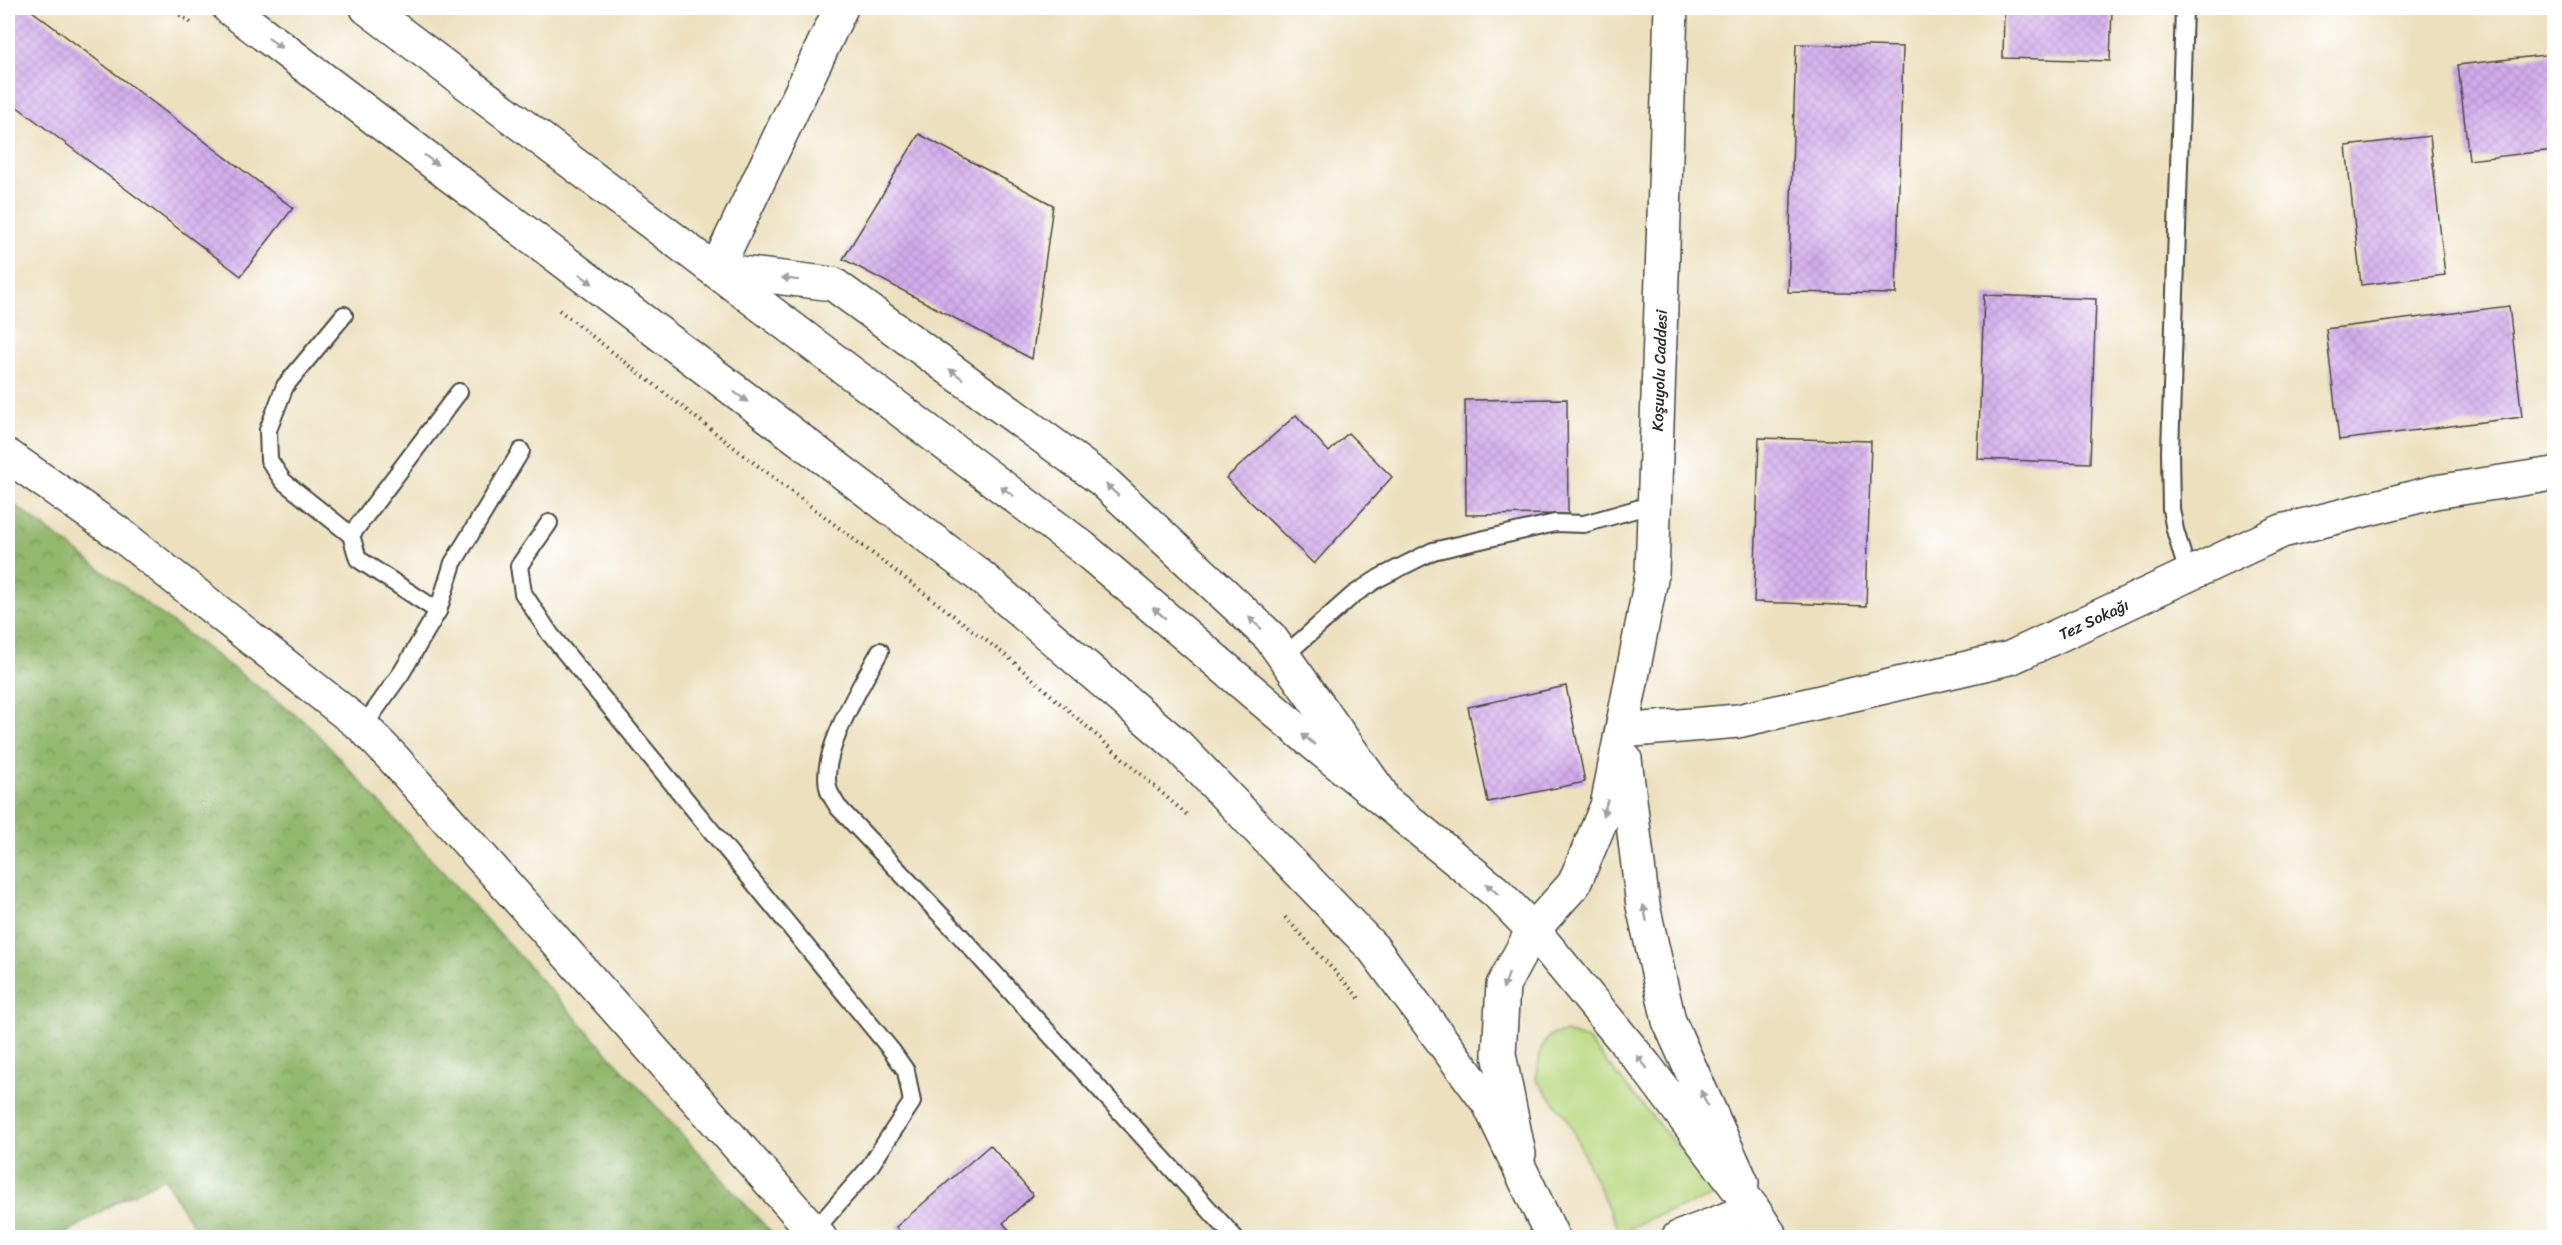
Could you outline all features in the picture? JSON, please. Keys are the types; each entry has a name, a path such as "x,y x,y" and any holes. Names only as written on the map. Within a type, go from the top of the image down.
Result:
{"street":[{"path":"229,8 980,576 1179,746 1373,948 1489,1104 1552,1238"},
{"path":"367,8 1082,547 1496,892 1533,930 1647,1068 1753,1209 1772,1238"},
{"path":"716,270 841,8"},
{"name":"Koşuyolu Caddesi","path":"1523,1175 1500,1054 1503,985 1533,930 1574,884 1607,806 1652,573 1671,8"},
{"path":"716,270 833,284 1102,480 1270,637 1389,805"},
{"path":"8,456 121,535 363,728 410,777 817,1234"},
{"name":"Tez Sokağı","path":"1622,731 1738,721 2010,658 2282,531 2435,492 2554,474"},
{"path":"1622,731 1643,906 1669,1021 1753,1209 1784,1238"},
{"path":"1678,1238 1753,1209"}],"lane":[{"path":"2184,8 2170,452 2171,509 2188,574"},
{"path":"344,315 285,386 268,430 269,460 283,481 351,535 358,559 438,611"},
{"path":"351,535 459,392"},
{"path":"363,728 402,672 438,611 453,563 521,451"},
{"path":"1284,657 1353,595 1379,578 1433,551 1555,523 1584,524 1654,504"},
{"path":"549,523 519,566 523,593 539,618 906,1071 912,1102 868,1169 817,1234"},
{"path":"880,651 841,724 827,766 829,790 838,807 967,943 1235,1238"}],"path":[{"path":"170,8 196,27"},
{"path":"558,309 1009,658 1190,818"},
{"path":"1281,912 1361,1001"}],"green space":[{"path":"8,500 309,725 775,1237 200,1237 164,1178 111,1205 60,1237 8,1237"},
{"path":"1566,1032 1587,1039 1718,1195 1648,1219 1620,1234 1567,1118 1536,1080 1541,1048 1550,1035"}],"building":[{"path":"8,8 28,8 293,208 241,276 8,100"},
{"path":"2004,8 2112,8 2110,61 2003,58"},
{"path":"1796,44 1903,47 1896,294 1788,292"},
{"path":"2554,54 2554,150 2469,160 2458,65"},
{"path":"919,134 1053,205 1032,359 843,259"},
{"path":"2430,136 2445,275 2361,285 2346,146"},
{"path":"1984,295 2096,299 2090,463 1978,459"},
{"path":"2554,302 2554,324 2553,324 2550,303"},
{"path":"2509,306 2522,417 2339,440 2326,329"},
{"path":"1567,399 1568,514 1466,515 1465,400"},
{"path":"1296,415 1329,452 1348,433 1392,477 1314,564 1226,478"},
{"path":"1759,438 1871,441 1866,606 1754,602"},
{"path":"1566,686 1585,782 1488,802 1468,707"},
{"path":"990,1145 1033,1195 1003,1223 1016,1238 905,1238 896,1227"}]}
